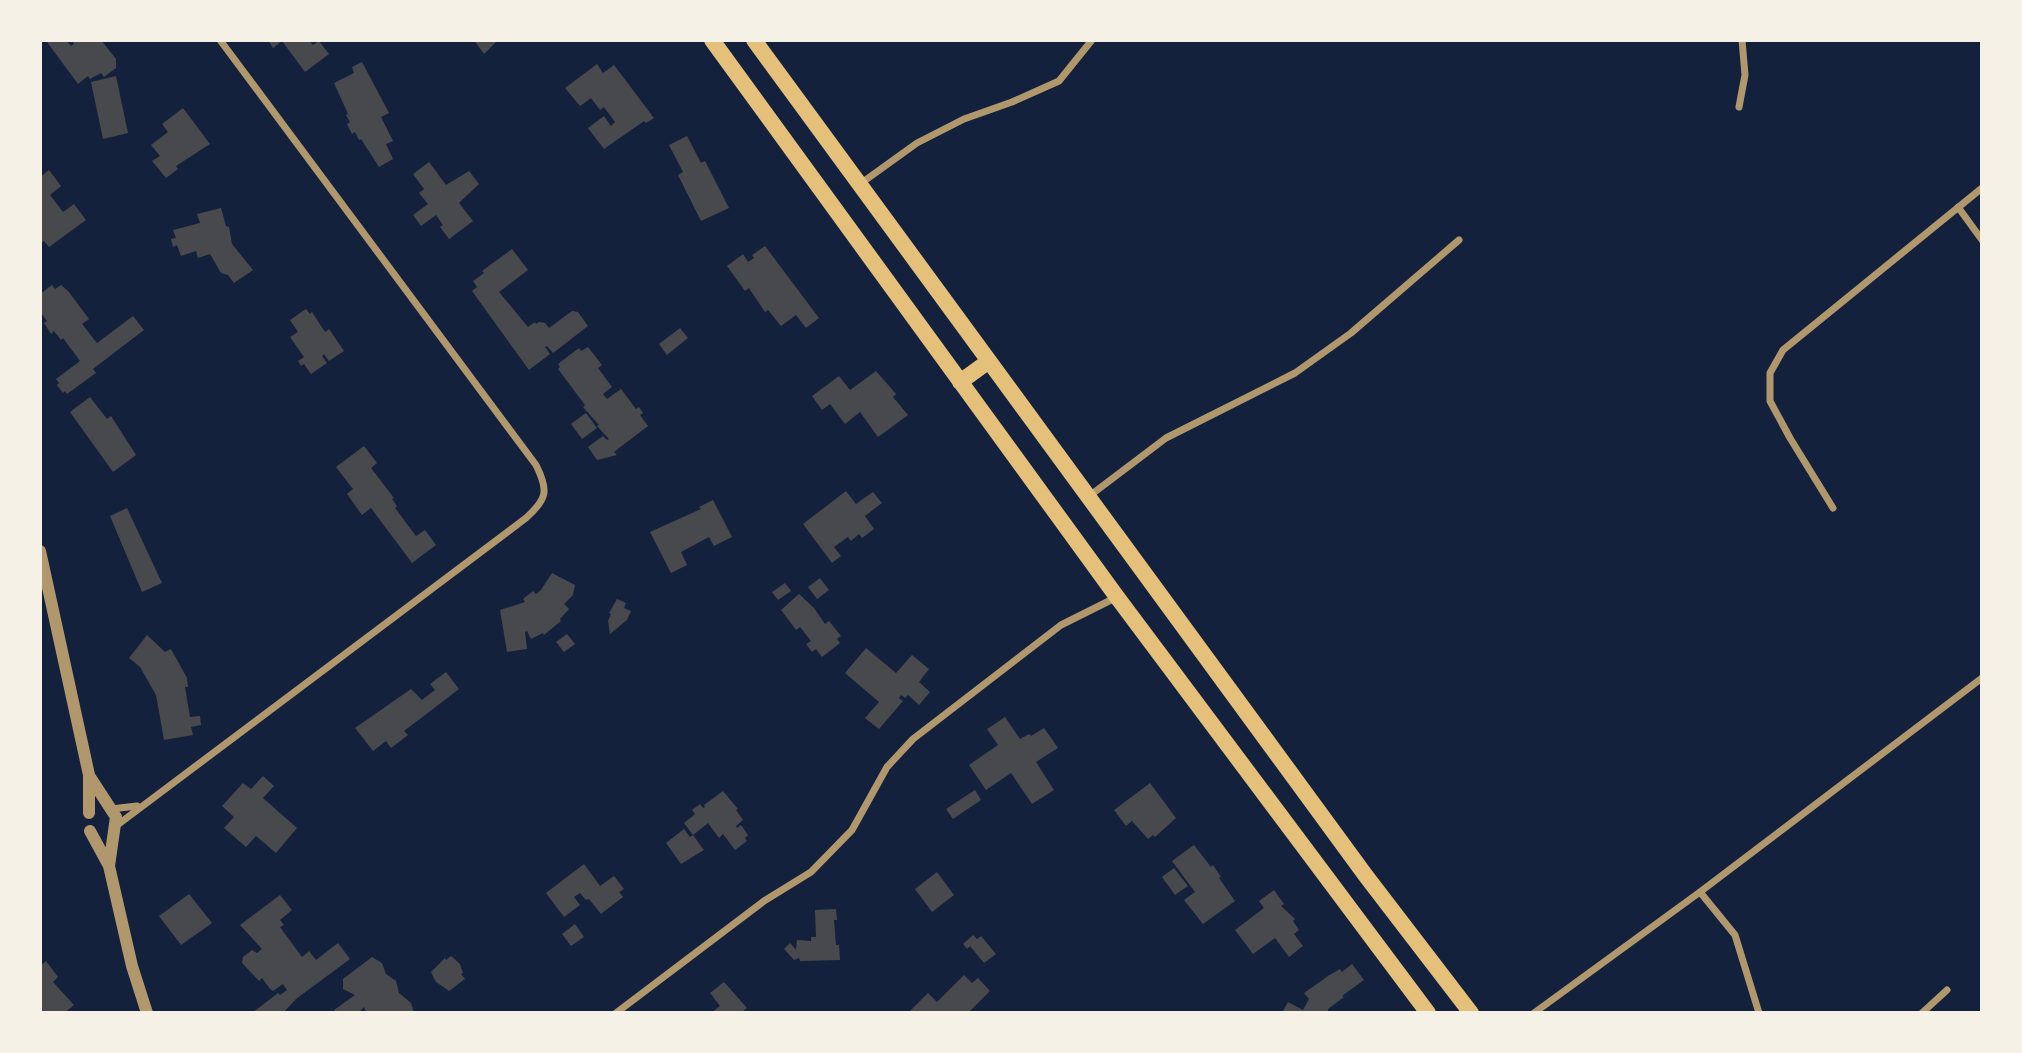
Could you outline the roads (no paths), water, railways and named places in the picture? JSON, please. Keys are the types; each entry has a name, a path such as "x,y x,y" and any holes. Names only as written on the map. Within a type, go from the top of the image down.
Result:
{"main road":[{"path":"712,40 1117,597 1428,1013"},
{"path":"754,40 1366,876 1471,1013"},
{"path":"960,382 989,360"}],"street":[{"path":"90,831 105,836 141,805 526,518 538,507 545,494 536,466 220,40"},
{"path":"860,184 917,143 964,119 1012,103 1059,81 1092,40"},
{"path":"1739,107 1745,75 1742,40"},
{"path":"1833,508 1770,401 1770,373 1783,350 1982,188"},
{"path":"1958,207 1982,240"},
{"path":"1088,497 1166,438 1295,373 1351,332 1459,240"},
{"path":"40,551 89,775 87,822 109,866 132,966 146,1013"},
{"path":"617,1013 764,901 811,872 852,830 887,766 913,739 1061,625 1117,597"},
{"path":"1534,1013 1700,892 1982,678"},
{"path":"89,775 116,817 109,866"},
{"path":"89,813 97,807 111,809 141,805"},
{"path":"1700,892 1735,935 1759,1013"},
{"path":"1922,1013 1947,990"}]}
